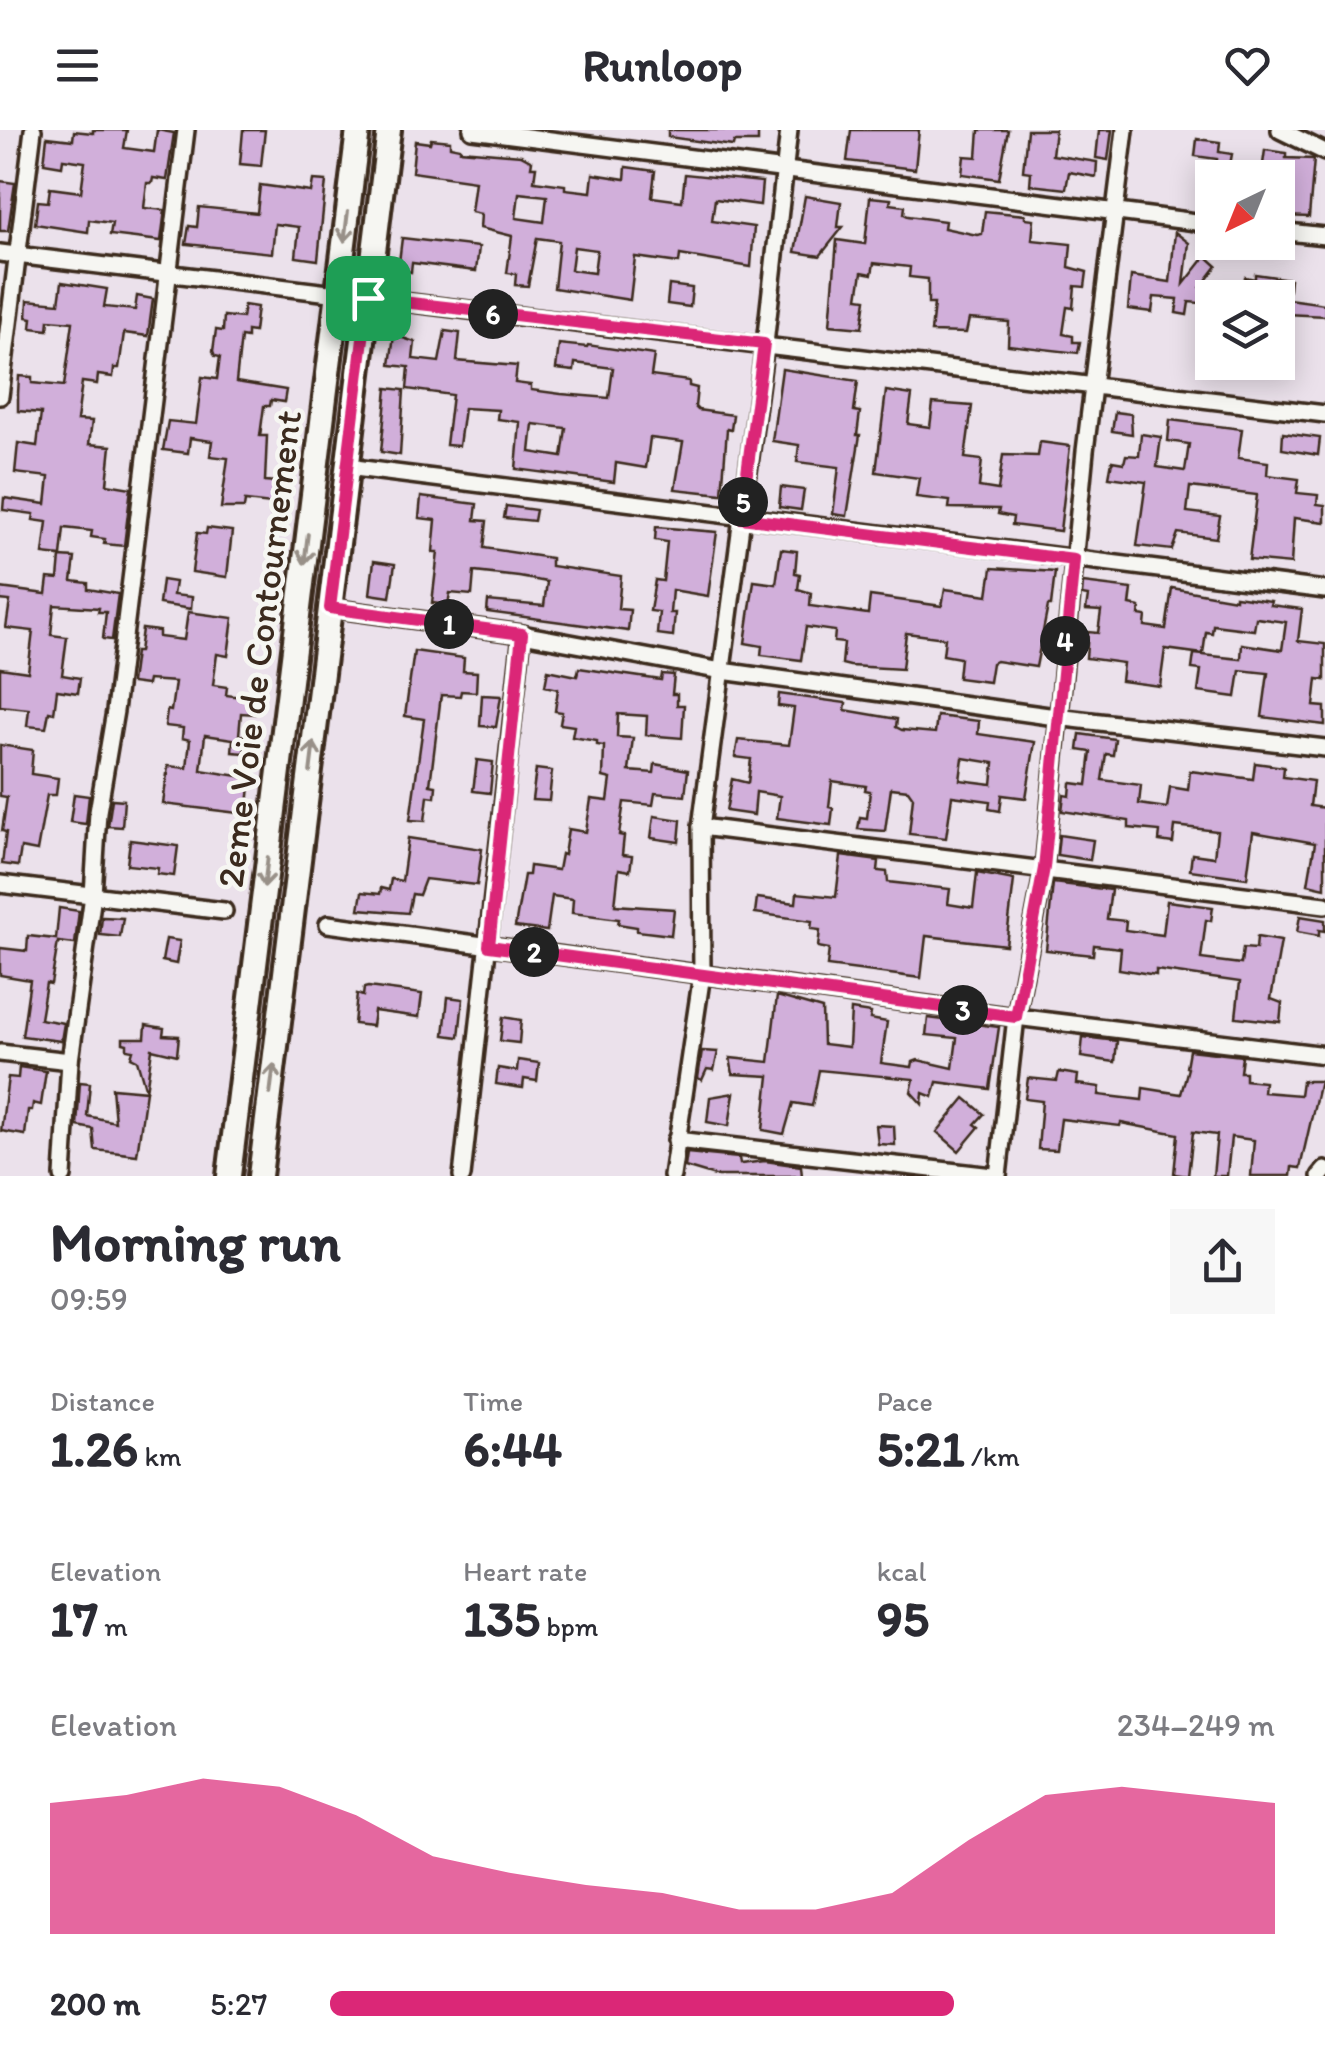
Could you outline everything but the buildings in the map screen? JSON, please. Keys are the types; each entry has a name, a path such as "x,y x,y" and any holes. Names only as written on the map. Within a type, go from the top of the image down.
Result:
{"main road":[{"name":"2eme Voie de Contournement","path":"229,1176 358,130"},
{"path":"260,1176 388,130"}],"street":[{"path":"0,396 33,130"},
{"path":"63,1176 70,1061 93,895 98,812 116,712 186,130"},
{"path":"472,130 590,138 785,170 1195,222"},
{"path":"672,1176 702,974 702,827 788,130"},
{"path":"676,1140 996,1176 1016,1017 1044,868 1056,718 1125,130"},
{"path":"1280,130 1325,152"},
{"path":"1295,233 1325,236"},
{"path":"0,253 1325,414"},
{"path":"347,467 1325,590"},
{"path":"330,608 522,634 722,671 1056,718 1325,748"},
{"path":"462,1176 522,634"},
{"path":"702,827 1325,906"},
{"path":"0,884 224,911"},
{"path":"328,924 1325,1055"},
{"path":"0,1053 70,1061"},
{"path":"1320,1176 1325,1170"}],"route":[{"path":"368,298 764,344 741,518 1074,560 1044,868 1016,1017 489,946 522,634 330,608 368,298"}]}
